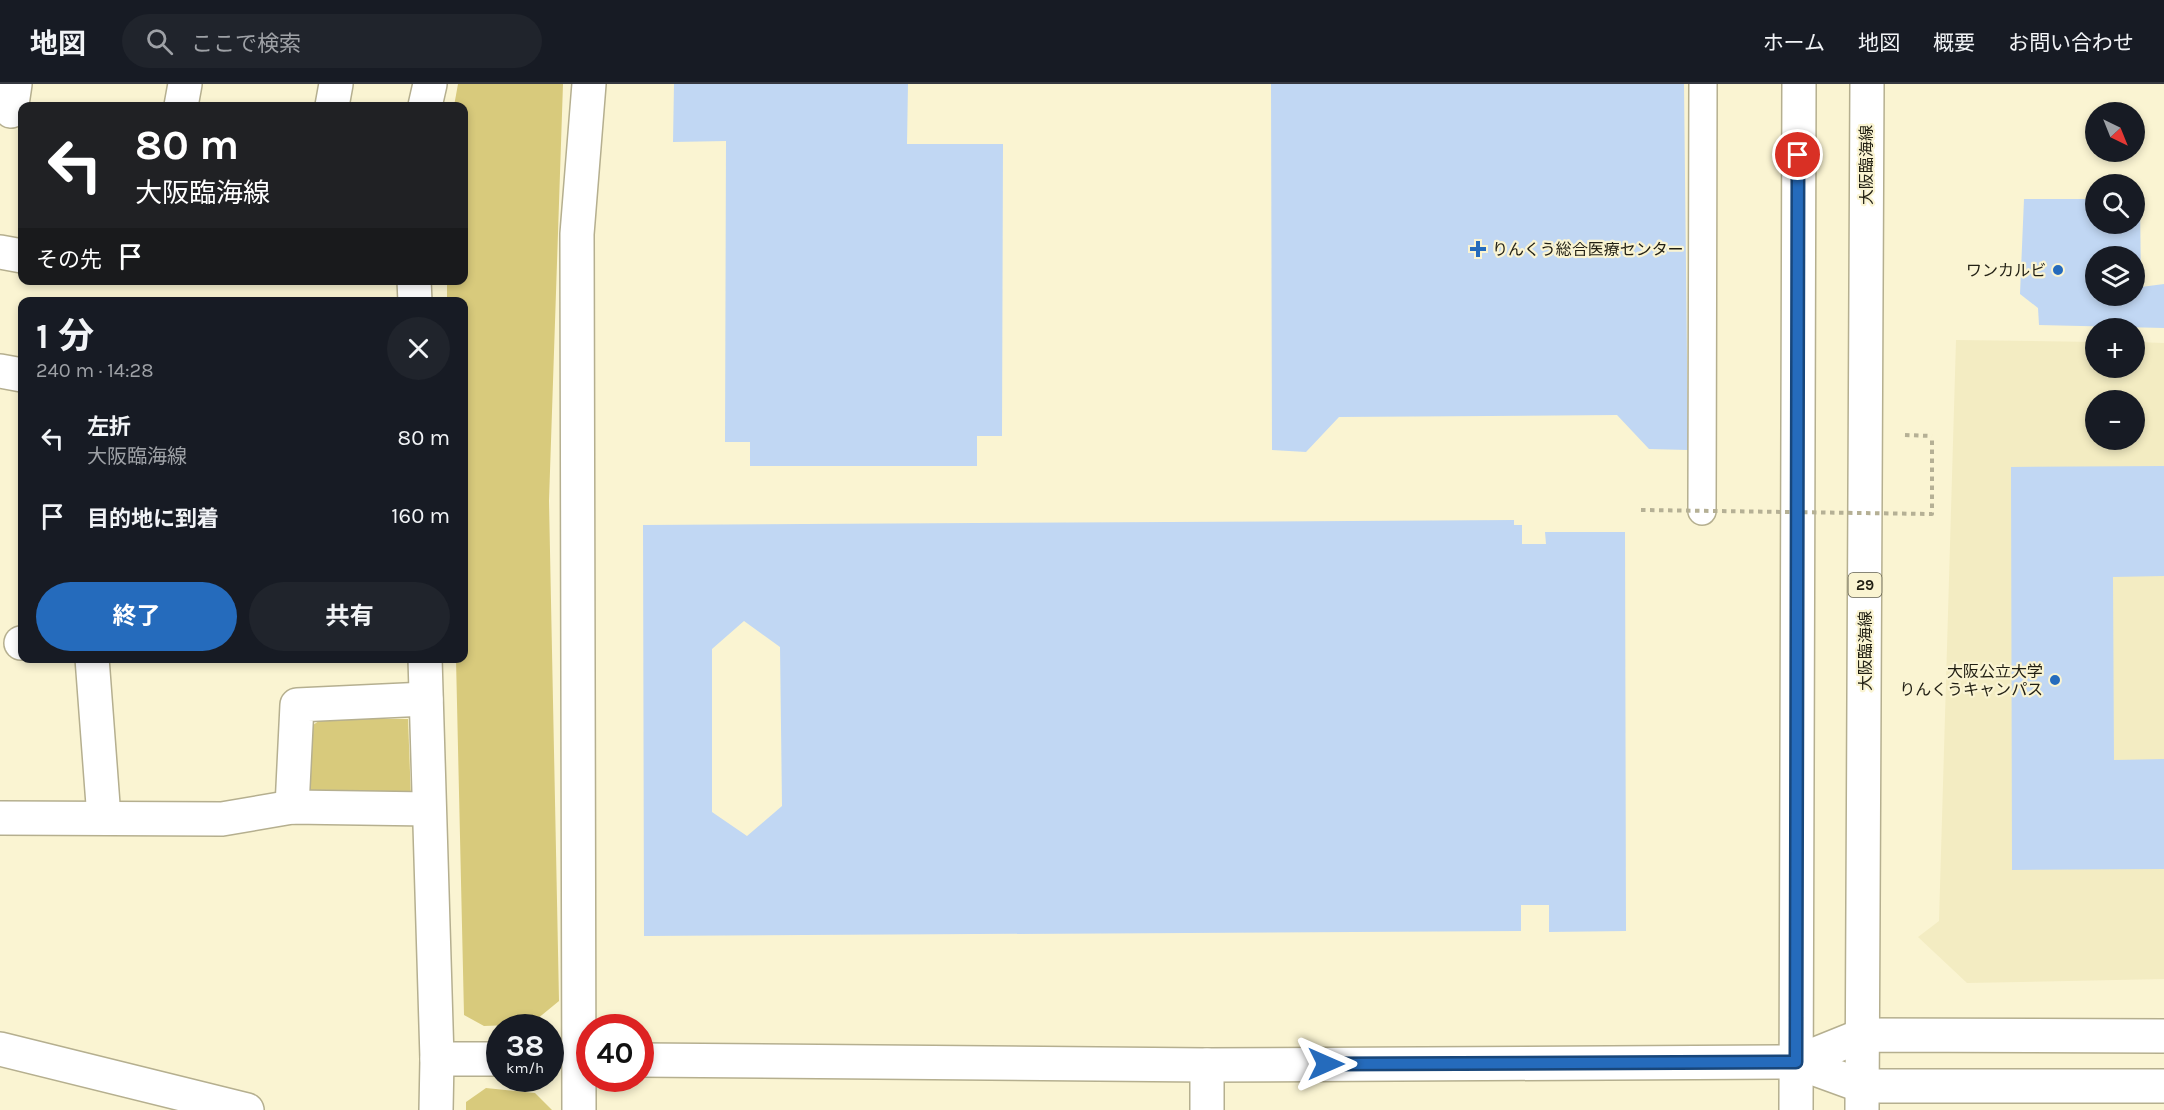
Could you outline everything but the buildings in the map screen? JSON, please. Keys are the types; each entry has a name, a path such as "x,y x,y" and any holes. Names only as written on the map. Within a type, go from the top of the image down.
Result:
{"street":[{"path":"182,102 185,84"},
{"path":"333,102 336,84"},
{"path":"426,102 430,84"},
{"path":"579,1110 573,1059 577,234 589,84"},
{"path":"1702,511 1703,84"},
{"path":"1796,1110 1798,84"},
{"name":"大阪臨海線","path":"1862,1098 1867,84"},
{"path":"0,252 18,255"},
{"path":"0,371 18,374"},
{"path":"92,663 104,818"},
{"path":"425,663 436,1110"},
{"path":"292,807 297,705 426,699"},
{"path":"0,818 222,819 292,807 429,809"},
{"path":"654,1060 1208,1065 1796,1062 1863,1035 2164,1036"},
{"path":"0,1049 159,1099 247,1110"},
{"path":"436,1059 486,1059"},
{"path":"1796,1062 1862,1098 2164,1086"},
{"path":"1207,1110 1208,1065"}],"path":[{"path":"1641,510 1932,514 1932,436 1905,435"}],"shaded area":[{"path":"458,84 563,84 549,501 559,1001 543,1014 486,1014 486,1026 484,1026 464,1015 456,663 468,663 468,297 447,297 447,285 468,285 468,102 455,102"},
{"name":"大阪公立大学 りんくうキャンパス","path":"1956,340 2085,342 2085,378 2145,378 2145,342 2164,343 2164,979 1967,983 1918,937 1939,921"},
{"path":"322,719 408,719 411,799 321,800 310,790 310,727"},
{"path":"486,1088 486,1092 535,1093 552,1110 466,1110 466,1102"}],"place":[{"name":"りんくう総合医療センター","path":"1478,249"},
{"name":"ワンカルビ","path":"2058,270"},
{"name":"大阪公立大学 りんくうキャンパス","path":"2055,680"}],"route":[{"path":"1326,1064 1796,1062 1798,155"}]}
